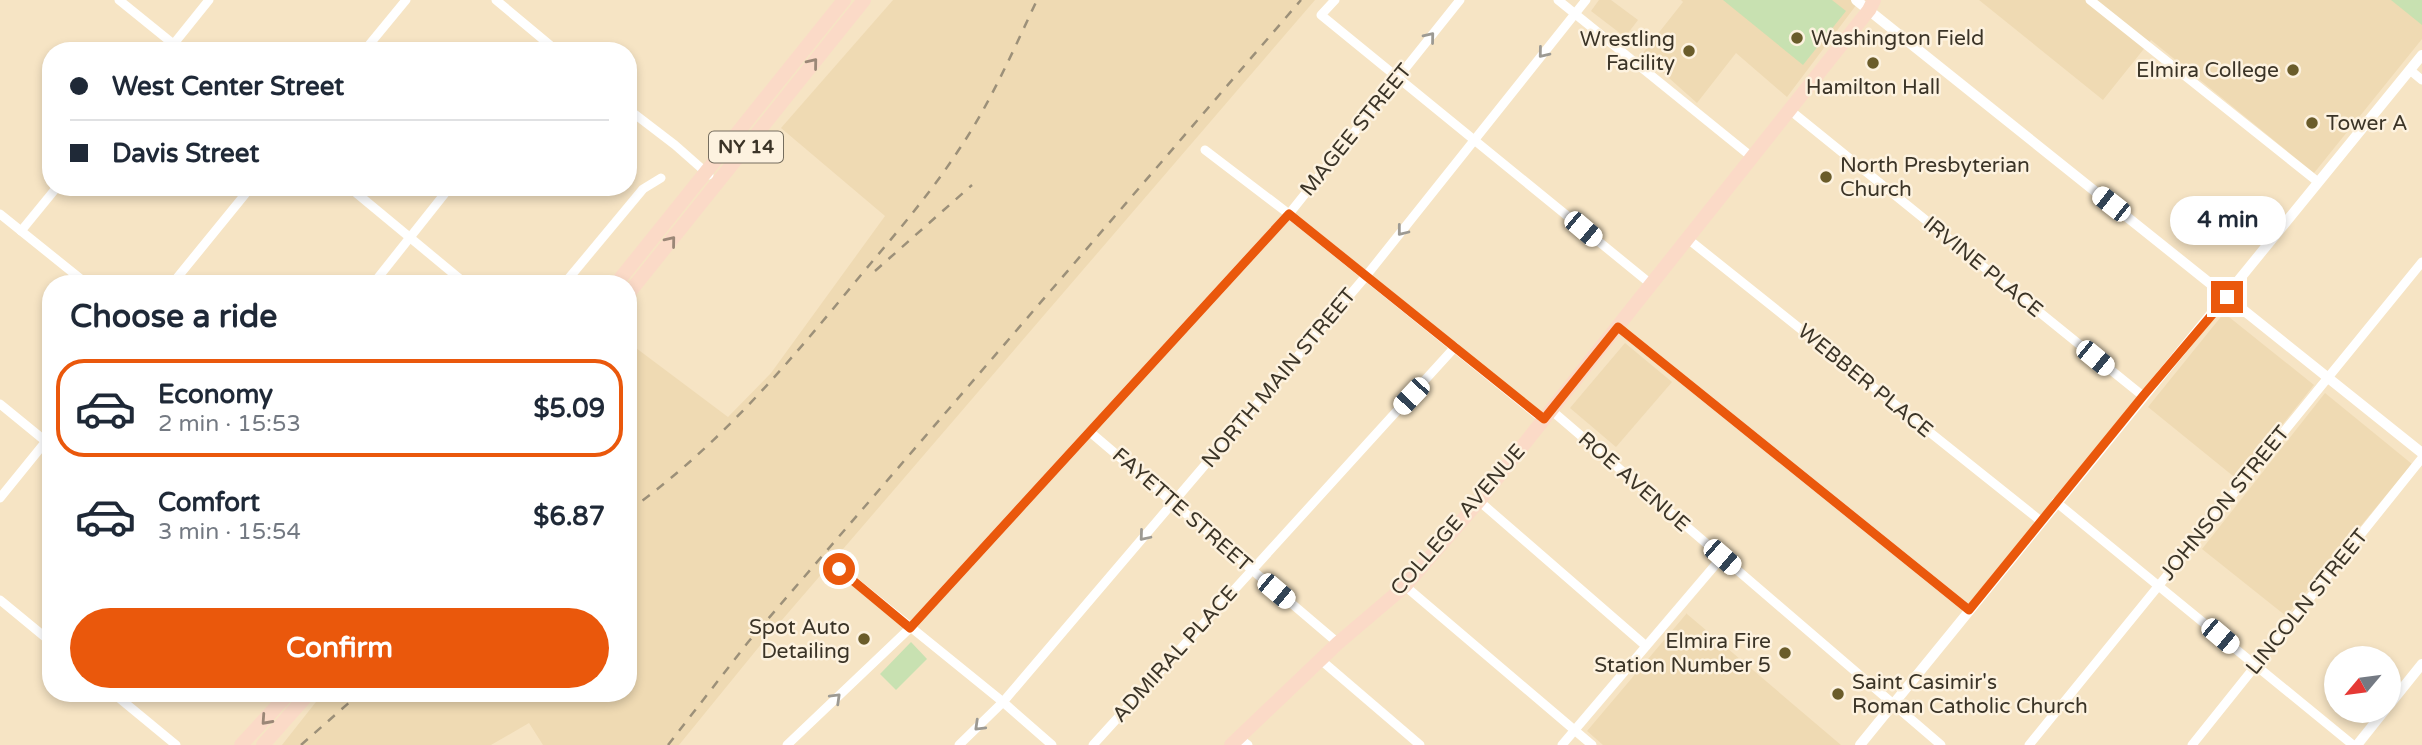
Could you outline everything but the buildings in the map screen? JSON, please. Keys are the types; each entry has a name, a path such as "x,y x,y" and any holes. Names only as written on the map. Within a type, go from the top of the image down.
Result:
{"main road":[{"name":"NY 14","path":"637,282 844,0"},
{"name":"NY 14","path":"624,275 712,178 864,0"},
{"name":"COLLEGE AVENUE","path":"1239,743 1338,643 1405,586 1479,500 1791,111 1872,5"},
{"path":"241,745 281,702"},
{"path":"263,745 301,702"}],"street":[{"path":"120,0 166,42"},
{"path":"175,42 209,0"},
{"path":"371,42 406,0"},
{"path":"496,0 546,42"},
{"path":"1335,0 1321,15 1651,285"},
{"name":"MAGEE STREET","path":"787,745 910,628 1289,214 1460,0"},
{"path":"1558,0 1753,158"},
{"name":"NORTH MAIN STREET","path":"959,745 1003,702 1366,276 1586,0"},
{"path":"1857,0 1872,5 2227,297 2329,376 2422,456"},
{"path":"2090,0 2318,182"},
{"path":"1860,745 2422,55"},
{"path":"2410,70 2422,79"},
{"name":"IRVINE PLACE","path":"1791,111 2143,396"},
{"path":"637,116 712,178"},
{"name":"ROE AVENUE","path":"1205,150 1455,347 1548,415 1722,557 1941,745"},
{"path":"571,275 643,189 661,178"},
{"path":"21,231 50,196"},
{"path":"179,275 243,196"},
{"path":"360,196 455,275"},
{"path":"380,275 443,196"},
{"path":"0,214 76,275"},
{"name":"WEBBER PLACE","path":"1688,239 2042,522"},
{"name":"JOHNSON STREET","path":"2029,745 2422,262"},
{"path":"1618,327 1969,610"},
{"name":"ADMIRAL PLACE","path":"1093,745 1455,347"},
{"path":"0,404 42,436"},
{"name":"FAYETTE STREET","path":"1090,432 1338,643"},
{"path":"0,498 42,449"},
{"name":"LINCOLN STREET","path":"2192,745 2422,456"},
{"path":"1479,500 1646,646"},
{"path":"2056,502 2355,745 2374,723"},
{"path":"1562,745 1722,557"},
{"path":"839,569 1052,745"},
{"path":"1405,586 1592,745"},
{"path":"0,600 42,635"},
{"path":"1322,660 1420,745"},
{"path":"2401,690 2422,664"},
{"path":"124,702 176,745"}],"shaded area":[{"path":"893,0 1315,0 758,648 679,745 543,745 529,723 491,745 282,745 316,702 637,702 637,349 728,417 771,373 885,216 781,128"},
{"path":"1599,0 1611,0 1638,20 1625,37 1591,11"},
{"path":"1681,0 1860,0 1787,97 1736,53 1697,103 1642,54 1683,2"},
{"name":"Elmira College","path":"1979,0 2422,0 2422,39 2314,173 2151,40 2103,100"},
{"path":"2224,313 2314,385 2238,480 2148,407"},
{"path":"1625,343 1672,382 1616,447 1570,408"},
{"path":"2325,393 2412,464 2286,616 2202,549"},
{"path":"1687,613 1841,745 1603,745 1587,731"}],"green space":[{"name":"Washington Field","path":"1723,0 1832,0 1846,11 1803,65"},
{"path":"2391,0 2422,0 2422,25"},
{"path":"911,642 927,659 896,690 880,674"}],"railway":[{"path":"637,504 691,460 750,404 909,218 970,133 1037,0"},
{"path":"668,745 749,641 1301,0"},
{"path":"875,271 972,185"},
{"path":"301,745 350,702"}],"place":[{"name":"Washington Field","path":"1797,38"},
{"name":"Wrestling Facility","path":"1689,51"},
{"name":"Hamilton Hall","path":"1873,63"},
{"name":"Elmira College","path":"2293,70"},
{"name":"Tower A","path":"2312,123"},
{"name":"North Presbyterian Church","path":"1826,177"},
{"name":"Spot Auto Detailing","path":"864,639"},
{"name":"Elmira Fire Station Number 5","path":"1785,653"},
{"name":"Saint Casimir's Roman Catholic Church","path":"1838,694"}],"route":[{"path":"839,569 910,628 1289,214 1544,419 1618,327 1969,610 2227,297"}]}
